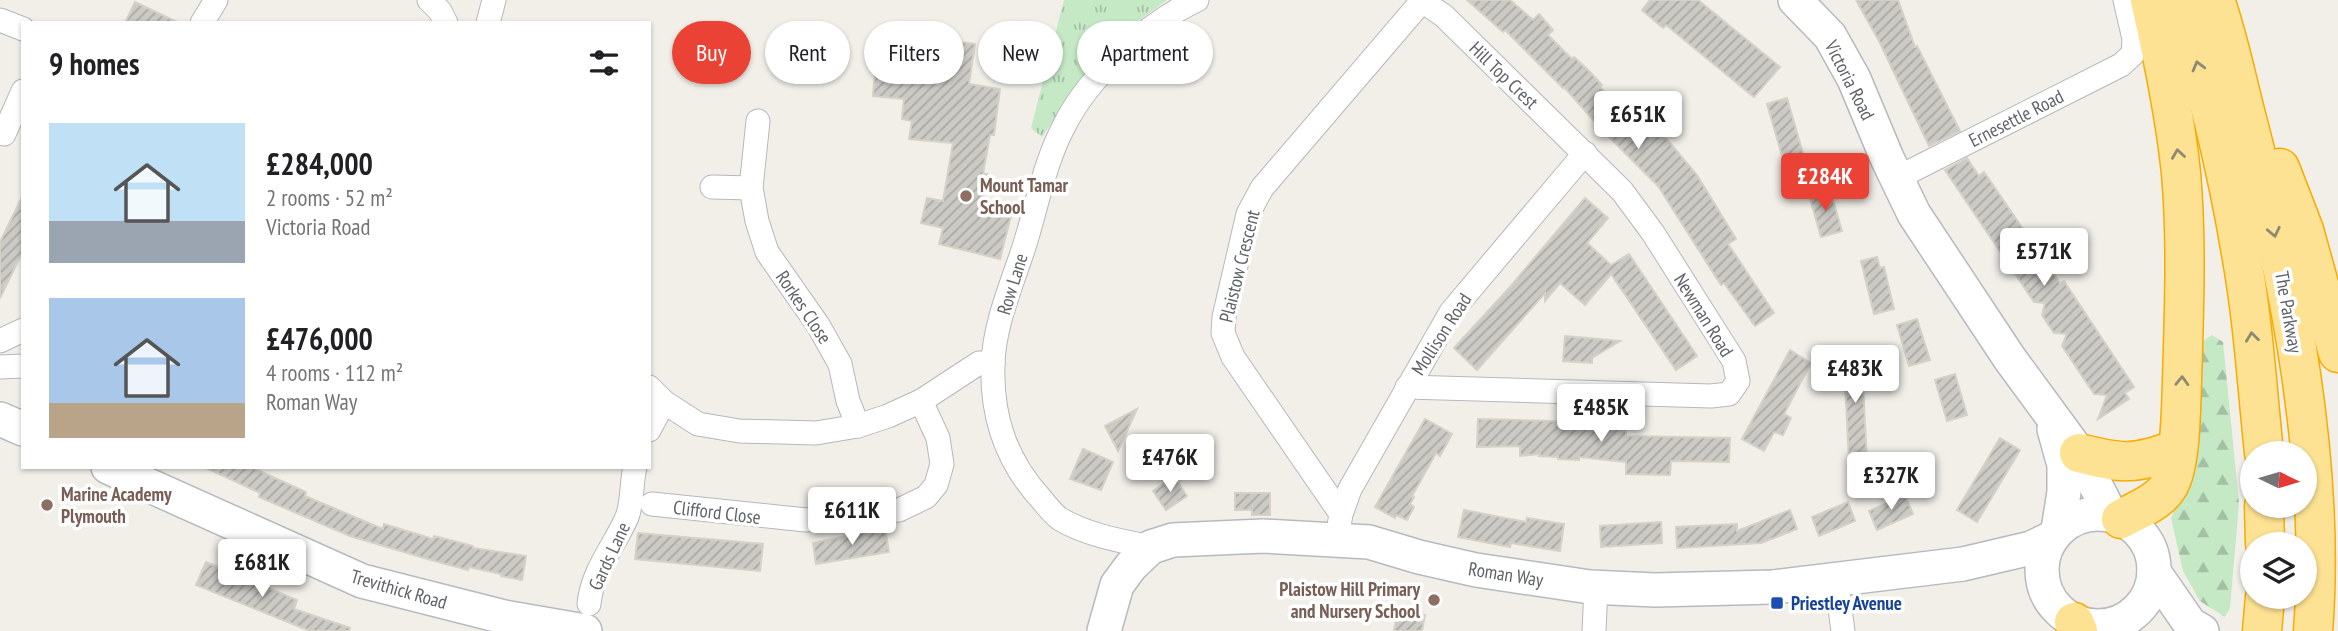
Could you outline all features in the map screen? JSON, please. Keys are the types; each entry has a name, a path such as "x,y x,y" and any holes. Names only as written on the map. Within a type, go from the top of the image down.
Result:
{"highway":[{"path":"2116,517 2163,495 2172,480 2177,449 2185,297 2181,174 2166,72 2150,0"},
{"name":"The Parkway","path":"2179,0 2214,128 2241,252 2263,441"},
{"path":"2216,3 2304,230 2338,352"},
{"name":"The Parkway","path":"2216,3 2262,176 2291,310 2306,418 2314,505 2313,631"},
{"path":"2079,453 2126,463 2143,461 2177,449"},
{"path":"2262,631 2264,609"}],"street":[{"path":"203,21 216,0"},
{"path":"429,0 445,21"},
{"path":"489,21 494,0"},
{"name":"Row Lane","path":"1151,547 1094,534 1059,518 1032,489 1008,453 995,410 993,363 999,327 1043,177 1064,125 1091,84 1130,47 1156,26 1197,0"},
{"name":"Hill Top Crest","path":"1422,0 1444,16 1585,153"},
{"name":"Plaistow Crescent","path":"1339,526 1233,357 1223,333 1224,317 1248,214 1262,188 1422,0"},
{"name":"Victoria Road","path":"1795,0 1830,36 1854,79 1914,214 2050,415 2079,453 2116,517"},
{"name":"Ernesettle Road","path":"1897,178 2121,65 2133,54 2134,39 2125,0"},
{"path":"0,20 21,28"},
{"path":"9,137 21,98"},
{"name":"Rorkes Close","path":"758,121 751,188 767,252 818,325 840,365 848,401 858,426"},
{"name":"Mollison Road","path":"1339,526 1350,489 1451,312 1585,153"},
{"name":"Newman Road","path":"1407,387 1580,393 1729,394 1738,381 1734,361 1653,233 1622,191 1585,153"},
{"path":"712,187 751,188"},
{"path":"0,341 21,331"},
{"path":"651,421 657,394 698,424 739,431 816,433 858,426 921,401 979,363 993,363"},
{"path":"0,367 21,366"},
{"name":"Clifford Close","path":"652,504 806,520 899,510 926,497 936,485 942,464 938,438 921,401"},
{"name":"Victoria Road","path":"2050,415 2064,465 2064,492 2055,534"},
{"path":"0,419 21,428"},
{"name":"Trevithick Road","path":"112,469 362,581 504,617 587,618"},
{"name":"Gards Lane","path":"587,618 590,594 601,564 628,514 634,469"},
{"path":"2092,514 2116,517 2135,528 2146,540 2152,555 2154,572 2151,588 2144,602 2133,614 2132,627 2076,626 2053,605 2042,575 2044,556 2055,534 2074,519 2092,514"},
{"name":"Roman Way","path":"1151,547 1173,540 1240,537 1339,526 1369,542 1476,570 1596,587 1715,590 1773,587 1963,564 2031,548 2055,534"},
{"path":"1104,631 1117,585 1131,566 1151,547"},
{"name":"Roman Way","path":"1963,564 1995,566 2025,578 2047,594"},
{"path":"2154,572 2190,624 2202,631"},
{"path":"1836,580 1843,631"},
{"path":"1594,631 1596,587"}],"green space":[{"path":"1064,0 1167,0 1138,21 1077,21 1077,84 1079,84 1042,137 1031,128 1042,84 1063,84 1063,21 1059,21"},
{"path":"2212,335 2223,342 2239,503 2230,608 2225,617 2200,601 2183,571 2171,518 2184,489 2203,341"}],"building":[{"path":"1467,0 1510,0 1533,20 1539,14 1553,30 1548,35 1572,59 1574,57 1590,72 1623,111 1634,100 1697,175 1736,239 1728,244 1774,313 1755,326 1724,283 1721,285 1658,186 1564,87 1505,30 1503,32"},
{"path":"1650,0 1698,0 1780,67 1754,97 1666,25 1663,28 1642,10"},
{"path":"1856,0 1898,0 1915,47 1917,46 1960,131 1929,146 1879,41"},
{"path":"135,2 175,21 126,21"},
{"path":"964,42 975,44 969,84 1000,89 994,135 990,135 983,174 987,174 983,201 1013,208 1000,259 939,244 943,228 921,223 927,198 943,201 953,143 909,139 912,121 902,119 904,99 873,96 874,84 964,84"},
{"path":"1787,98 1811,181 1791,187 1767,104"},
{"path":"1967,158 1979,176 1984,172 2060,283 2064,281 2134,387 2125,393 2129,399 2098,419 2107,395 2094,394 2062,346 2067,334 2054,333 2042,315 2045,303 2034,302 1945,170"},
{"path":"1830,190 1842,231 1821,237 1809,195"},
{"path":"1585,198 1608,218 1587,243 1611,265 1629,254 1697,356 1676,370 1611,274 1585,305 1560,283 1545,301 1545,293 1477,370 1454,348"},
{"path":"21,199 21,255 0,298 0,242"},
{"path":"1877,257 1880,268 1884,267 1894,309 1874,314 1861,261"},
{"path":"1917,319 1930,360 1909,366 1897,325"},
{"path":"1565,336 1620,341 1592,358 1592,363 1563,361"},
{"path":"1861,349 1867,460 1849,461 1845,383 1849,385 1844,372 1843,350"},
{"path":"1790,350 1811,363 1784,414 1791,418 1783,435 1774,432 1764,451 1742,439"},
{"path":"1955,374 1967,415 1947,421 1935,380"},
{"path":"1137,409 1118,451 1105,426"},
{"path":"1425,419 1452,434 1440,456 1436,453 1412,496 1414,497 1410,504 1414,507 1407,520 1396,515 1395,518 1375,507"},
{"path":"1478,419 1626,423 1626,436 1730,438 1729,462 1671,461 1670,475 1626,474 1626,462 1579,457 1579,460 1558,459 1539,456 1540,454 1520,456 1520,446 1477,447"},
{"path":"2000,438 2020,450 1977,522 1957,510"},
{"path":"1083,449 1113,462 1101,490 1070,479"},
{"path":"208,469 255,469 306,492 305,496 383,529 384,524 433,539 434,536 473,548 526,556 522,580 469,567 468,570 350,536 259,497 260,493"},
{"path":"1174,477 1187,496 1166,510 1153,491"},
{"path":"1235,493 1270,493 1270,515 1252,515 1252,510 1235,510"},
{"path":"1905,495 1913,514 1877,530 1869,511"},
{"path":"1848,502 1855,521 1819,536 1812,517"},
{"path":"1464,510 1526,522 1527,518 1564,524 1560,551 1511,543 1510,547 1458,537"},
{"path":"1790,510 1797,529 1761,543 1677,548 1676,527 1737,524 1737,531"},
{"path":"1661,522 1662,543 1601,547 1600,526"},
{"path":"885,528 889,552 816,564 813,543"},
{"path":"638,533 763,544 760,571 635,559"},
{"path":"206,562 297,600 294,609 350,628 349,631 310,631 196,585"},
{"path":"1398,610 1425,615 1422,631 1394,631"}],"place":[{"name":"Mount Tamar School","path":"966,196"},
{"name":"Marine Academy Plymouth","path":"47,505"},
{"name":"Plaistow Hill Primary and Nursery School","path":"1434,600"},
{"name":"Priestley Avenue","path":"1777,603"}]}
